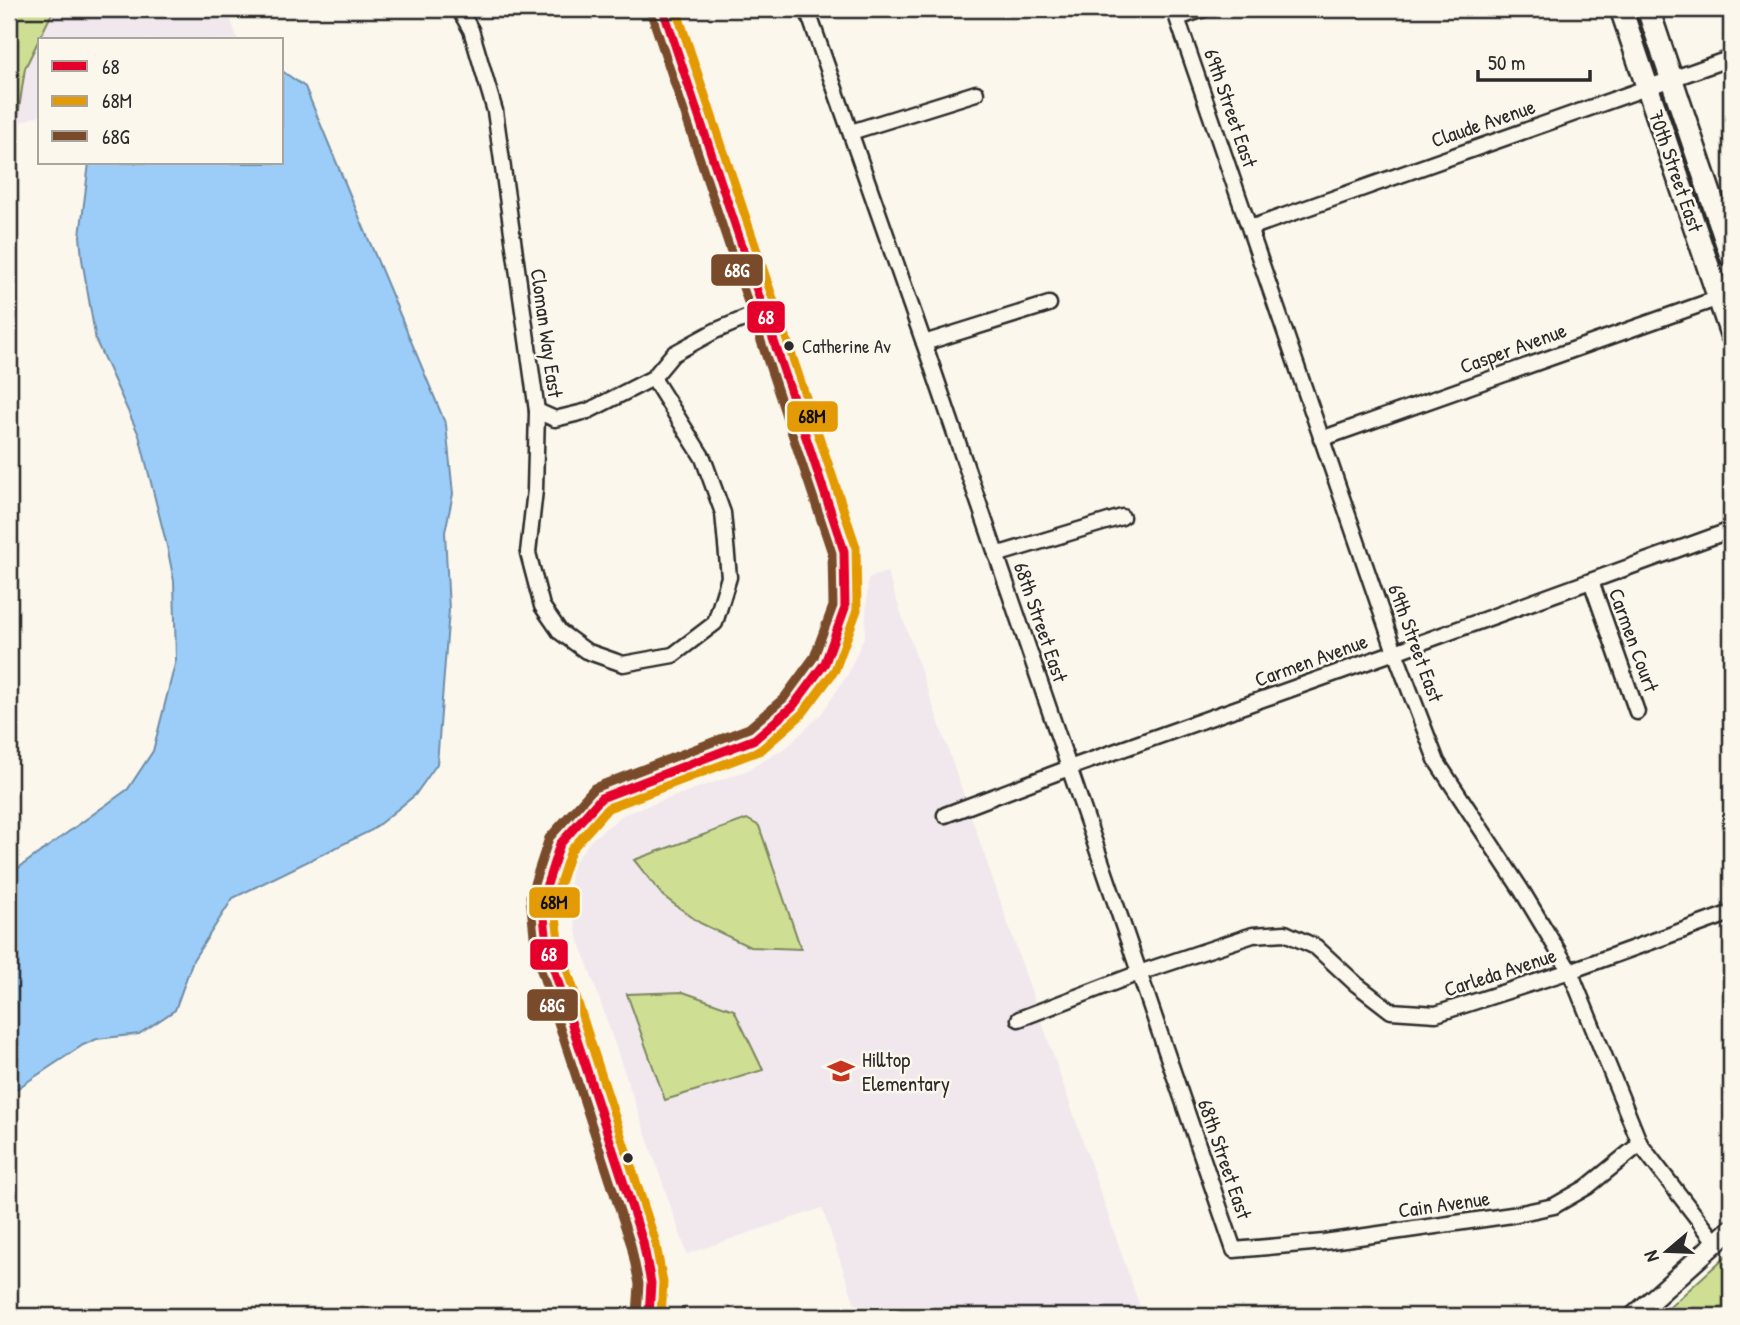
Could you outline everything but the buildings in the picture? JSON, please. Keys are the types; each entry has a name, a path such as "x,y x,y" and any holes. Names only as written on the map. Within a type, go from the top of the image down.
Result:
{"main road":[{"name":"70th Street East","path":"1621,9 1731,334"},
{"name":"70th Street East","path":"1648,9 1731,256"}],"street":[{"name":"Cloman Way East","path":"459,9 471,30 495,111 537,411 535,489 528,554 542,606 560,632 586,650 623,664 673,656 715,623 729,577 723,513 703,458 653,378"},
{"path":"649,1316 652,1283 643,1242 548,951 542,900 560,844 601,798 755,739 793,706 825,663 845,608 844,551 663,9"},
{"name":"68th Street East","path":"807,9 925,343 1234,1250"},
{"path":"1176,14 1204,9"},
{"name":"69th Street East","path":"1176,14 1395,652 1437,762 1522,891 1570,971 1640,1144 1717,1244"},
{"name":"Claude Avenue","path":"1250,228 1731,58"},
{"path":"850,132 976,93"},
{"name":"Casper Avenue","path":"1321,439 1719,298"},
{"path":"925,343 1049,304"},
{"path":"537,411 555,419 588,411 653,378 673,354 715,331 765,310"},
{"path":"996,555 1122,517"},
{"name":"Carmen Avenue","path":"945,815 1731,530"},
{"name":"Carmen Court","path":"1591,581 1637,712"},
{"name":"Carleda Avenue","path":"1019,1019 1139,973 1253,934 1284,933 1317,947 1356,984 1391,1011 1436,1014 1570,971 1731,913"},
{"name":"Cain Avenue","path":"1234,1250 1324,1242 1511,1215 1554,1206 1587,1187 1640,1144"},
{"path":"1634,1316 1731,1229"}],"shaded area":[{"path":"9,9 227,9 237,38 38,38 38,116 9,126"},
{"name":"Hilltop Elementary","path":"887,572 1143,1316 859,1316 822,1208 687,1254 577,934 569,893 571,866 591,840 624,814 748,770 788,746 822,713 848,674 865,635 868,578"}],"green space":[{"path":"9,9 57,9 38,38 25,68 17,123 9,126"},
{"path":"747,819 759,826 801,949 750,947 700,923 663,896 634,860"},
{"path":"683,992 734,1010 763,1070 665,1100 627,994"},
{"path":"1731,1250 1731,1316 1660,1316 1727,1255"}],"water":[{"path":"284,72 305,87 446,425 453,494 445,532 449,610 437,764 415,795 372,830 233,898 193,960 175,1010 139,1034 97,1039 83,1045 9,1094 9,882 17,869 128,789 153,751 176,660 174,581 167,546 139,435 96,341 80,236 89,164 284,164"}],"transit line":[{"name":"68","path":"649,1316 651,1283 643,1242 548,951 542,900 560,844 601,798 755,739 793,706 825,663 845,608 844,551 663,9"},
{"name":"68M","path":"661,1316 663,1282 655,1240 560,948 554,901 571,850 608,808 761,750 802,714 835,670 857,610 856,547 676,9"},
{"name":"68G","path":"637,1315 639,1284 631,1245 536,955 530,896 549,838 594,788 749,728 784,698 814,657 833,606 832,553 651,13"}],"place":[{"name":"Catherine Av","path":"789,346"},
{"name":"Hilltop Elementary","path":"841,1071"}]}
